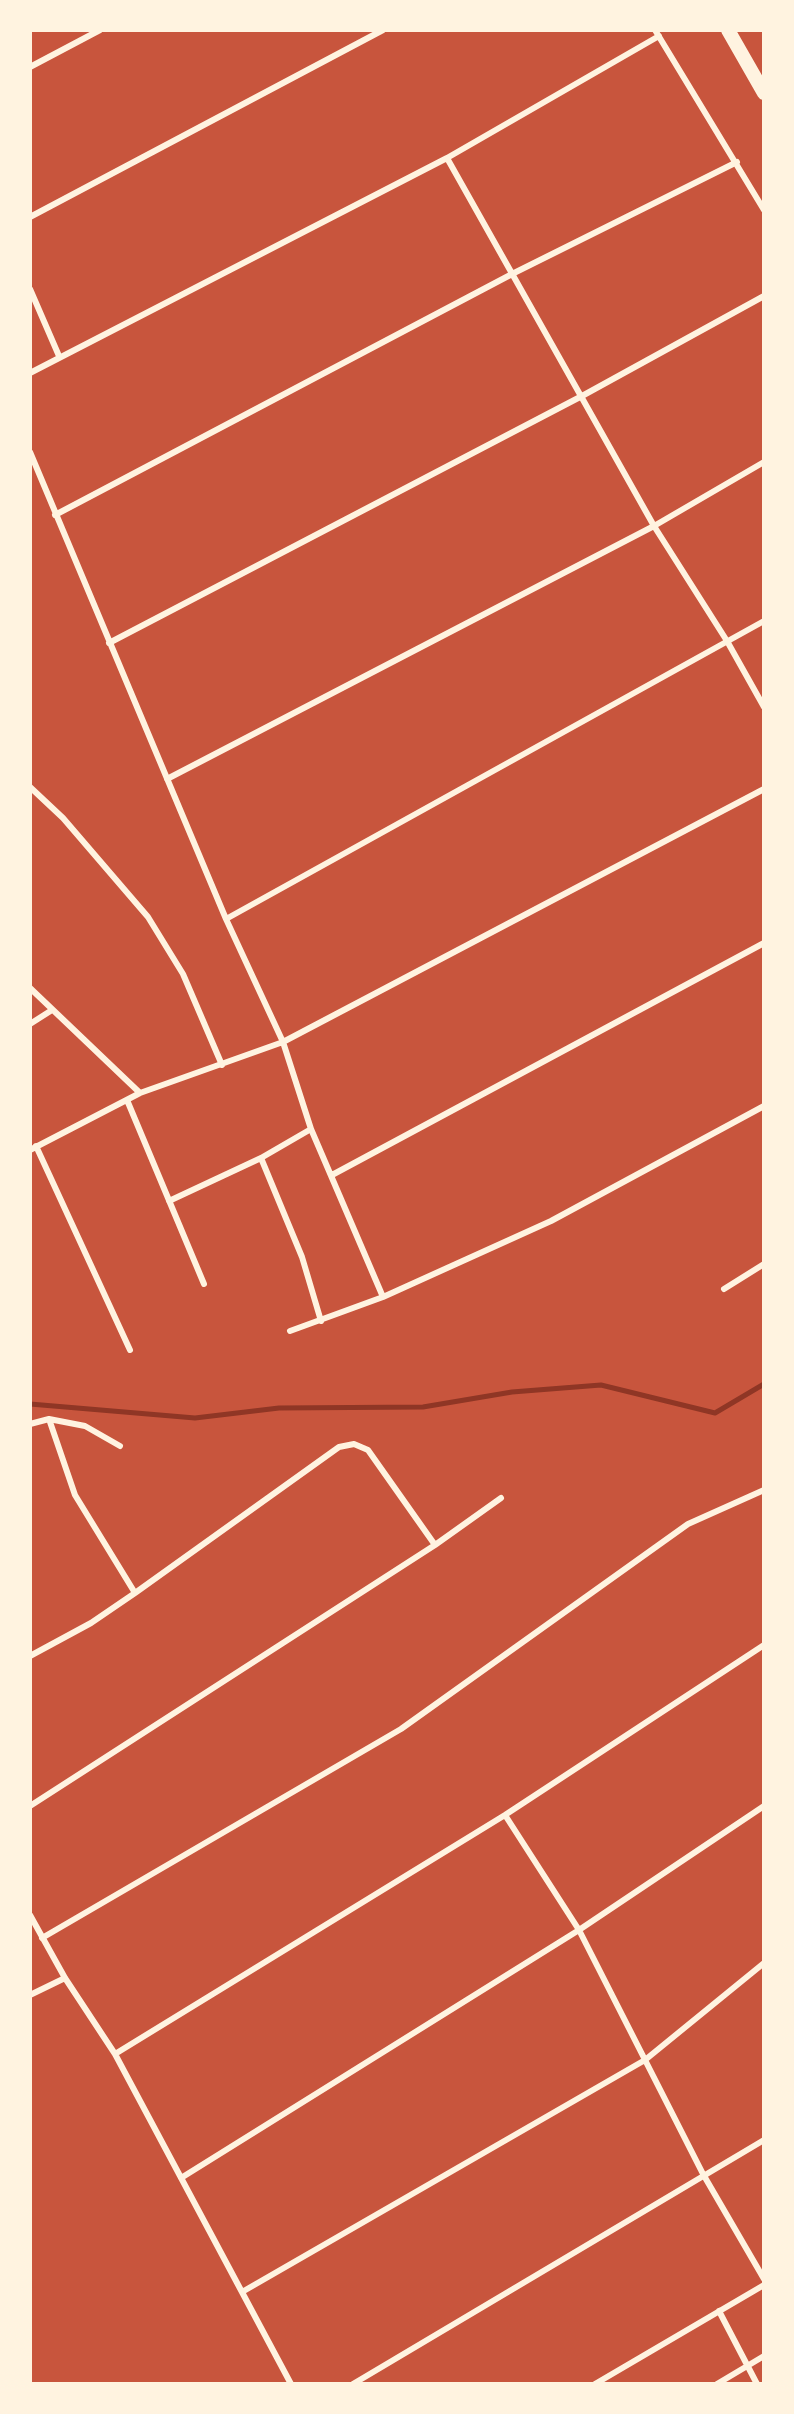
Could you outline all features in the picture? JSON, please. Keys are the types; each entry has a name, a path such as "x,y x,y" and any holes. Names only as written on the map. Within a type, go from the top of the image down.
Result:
{"highway":[{"path":"728,30 764,93"}],"street":[{"path":"30,67 100,30"},
{"path":"30,217 383,30"},
{"path":"30,373 59,356 447,158 657,33 764,210"},
{"path":"447,158 514,273 654,526 727,642 764,707"},
{"path":"55,515 514,273 737,162"},
{"path":"30,289 59,356"},
{"path":"109,643 582,396 764,296"},
{"path":"30,452 226,919 283,1042 311,1129 383,1297"},
{"path":"167,779 654,526 764,462"},
{"path":"226,919 764,621"},
{"path":"30,787 63,818 148,916 183,974 222,1065"},
{"path":"130,1350 33,1148 140,1093 283,1042 764,789"},
{"path":"332,1175 764,943"},
{"path":"30,988 140,1093"},
{"path":"30,1023 52,1010"},
{"path":"127,1100 204,1284"},
{"path":"290,1331 321,1322 383,1297 551,1221 764,1106"},
{"path":"169,1201 261,1158 311,1129"},
{"path":"261,1158 302,1257 321,1322"},
{"path":"724,1289 764,1264"},
{"path":"30,1424 49,1419 85,1426 120,1446"},
{"path":"49,1419 75,1495 135,1593"},
{"path":"30,1656 91,1623 339,1447 354,1444 368,1450 435,1545"},
{"path":"42,1938 401,1729 688,1524 764,1490"},
{"path":"30,1806 435,1545 501,1498"},
{"path":"115,2054 505,1815 764,1645"},
{"path":"181,2178 579,1930 764,1806"},
{"path":"505,1815 579,1930 703,2174 764,2279"},
{"path":"30,1916 64,1978 115,2054 291,2384"},
{"path":"242,2292 645,2060 764,1963"},
{"path":"30,1995 64,1978"},
{"path":"353,2384 703,2174 764,2140"},
{"path":"596,2384 764,2285"},
{"path":"719,2311 746,2367 757,2384"},
{"path":"717,2384 764,2356"}],"waterway":[{"path":"30,1404 195,1418 279,1408 423,1407 512,1392 601,1385 715,1413 764,1384"}]}
